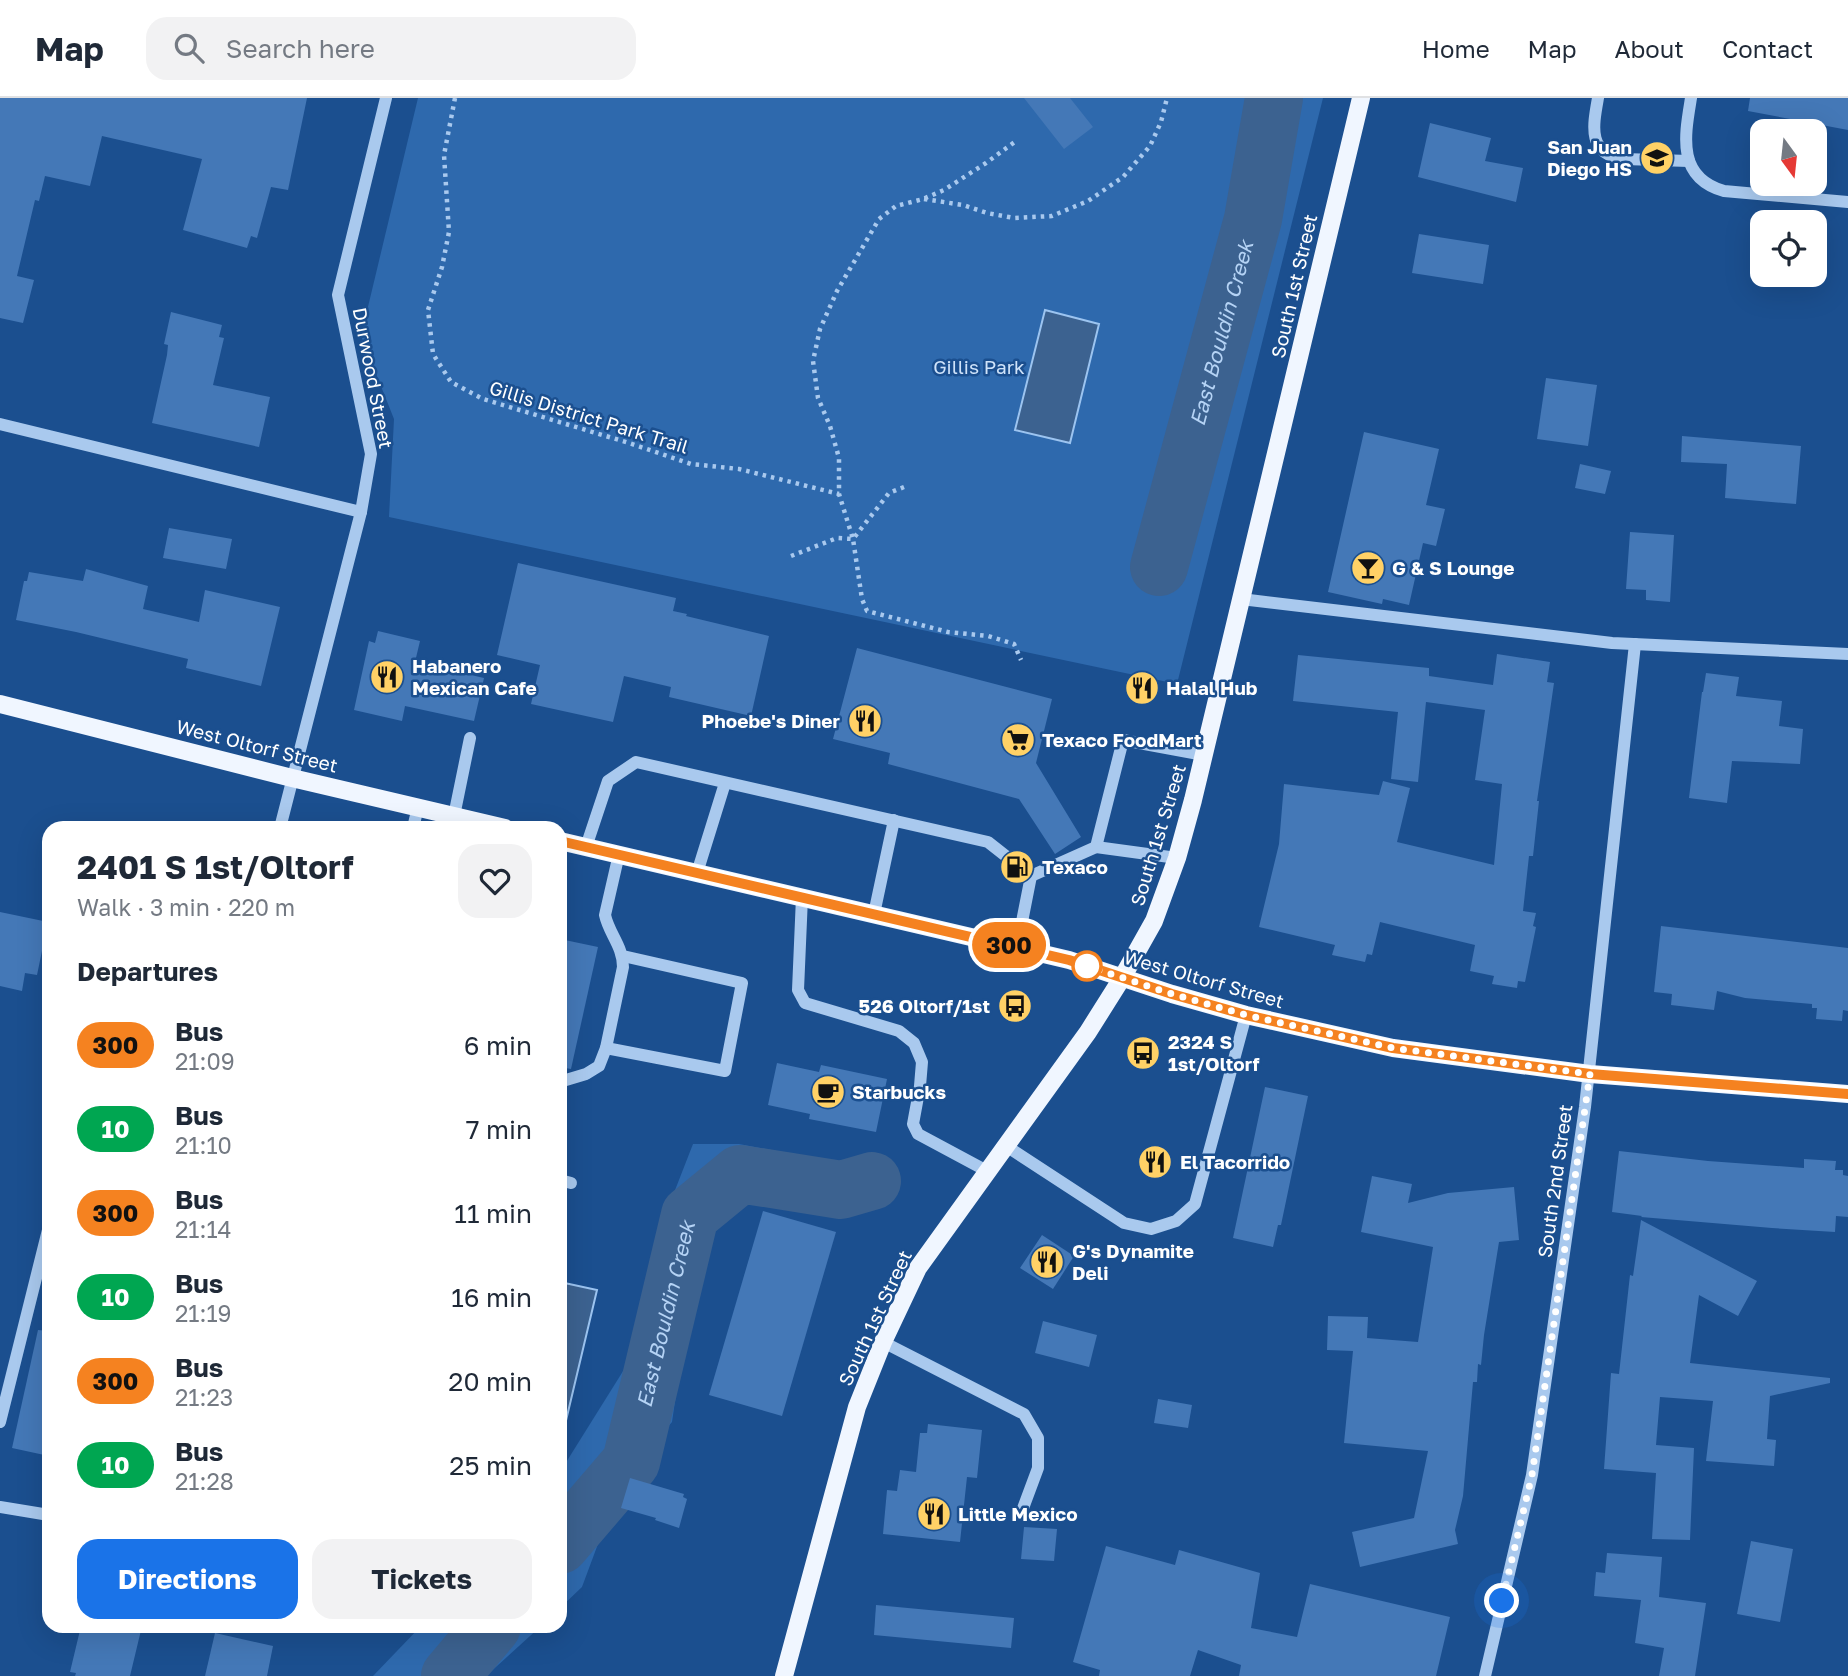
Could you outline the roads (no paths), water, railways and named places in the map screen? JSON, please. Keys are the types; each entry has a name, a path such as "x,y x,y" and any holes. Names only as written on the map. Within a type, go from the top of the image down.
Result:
{"main road":[{"name":"South 1st Street","path":"784,1676 857,1407 883,1342 918,1268 1087,1032 1154,921 1177,858 1204,755 1361,98"},
{"name":"West Oltorf Street","path":"0,704 475,821"},
{"name":"West Oltorf Street","path":"567,843 1021,948 1069,960 1246,1015 1393,1048 1590,1074 1848,1094"}],"street":[{"name":"Durwood Street","path":"282,821 361,512 370,454 338,295 386,98"},
{"path":"1598,98 1594,132 1604,152 1614,158 1689,161"},
{"path":"1691,98 1685,142 1689,161 1702,180 1724,191 1848,202"},
{"path":"0,424 361,512"},
{"path":"1241,599 1635,645 1848,654"},
{"name":"South 2nd Street","path":"1485,1676 1532,1475 1590,1074 1635,645"},
{"path":"454,816 470,738"},
{"path":"1097,847 1123,740 1204,755"},
{"path":"586,847 608,781 636,762 988,842 1031,876"},
{"path":"697,873 724,782"},
{"path":"415,821 418,807"},
{"path":"874,914 894,820"},
{"path":"1031,876 1097,847 1177,858"},
{"path":"567,1080 586,1074 599,1066 606,1048 623,967 623,956 605,915 619,854"},
{"path":"1021,948 1031,876"},
{"path":"802,897 798,990 804,1003 899,1031 914,1043 922,1062 913,1124 918,1134 987,1171"},
{"path":"606,1048 725,1071 742,983 623,956"},
{"path":"1006,1146 1124,1223 1151,1230 1176,1221 1195,1204 1246,1015"},
{"path":"0,1422 42,1254"},
{"path":"883,1342 1024,1414 1038,1438 1038,1468 1022,1511"},
{"path":"0,1507 42,1514"}],"waterway":[{"name":"East Bouldin Creek","path":"1159,567 1253,219 1274,98"},
{"name":"East Bouldin Creek","path":"567,1537 631,1462 690,1215 740,1174 841,1190 872,1181"},
{"name":"East Bouldin Creek","path":"450,1676 486,1633"}],"place":[{"name":"San Juan Diego HS","path":"1657,158"},
{"name":"G & S Lounge","path":"1368,568"},
{"name":"Habanero Mexican Cafe","path":"387,677"},
{"name":"Halal Hub","path":"1142,688"},
{"name":"Phoebe's Diner","path":"865,721"},
{"name":"Texaco FoodMart","path":"1018,740"},
{"name":"Texaco","path":"1017,867"},
{"name":"526 Oltorf/1st","path":"1015,1006"},
{"name":"2324 S 1st/Oltorf","path":"1143,1053"},
{"name":"Starbucks","path":"828,1092"},
{"name":"El Tacorrido","path":"1155,1162"},
{"name":"G's Dynamite Deli","path":"1047,1262"},
{"name":"Little Mexico","path":"934,1514"}],"park label":[{"name":"Gillis Park","path":"979,367"}]}
